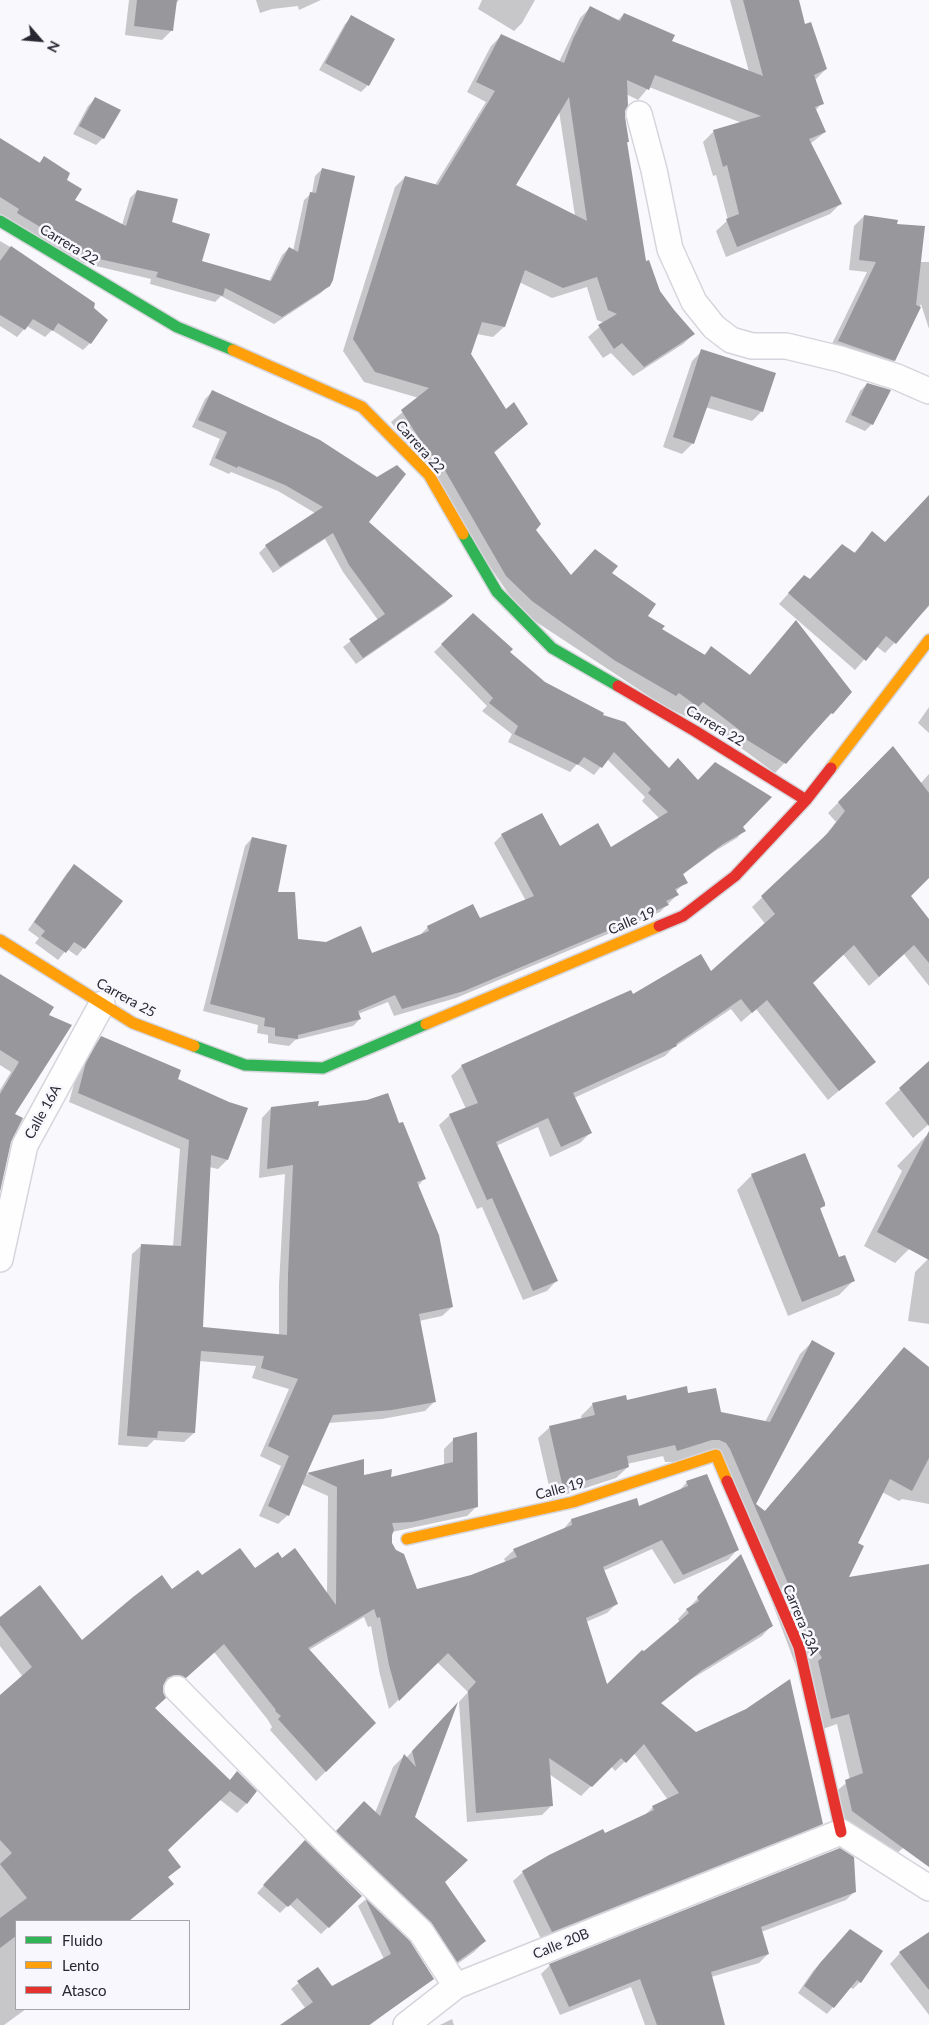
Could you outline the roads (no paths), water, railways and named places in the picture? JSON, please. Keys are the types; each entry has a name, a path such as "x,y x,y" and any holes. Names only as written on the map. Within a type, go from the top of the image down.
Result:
{"street":[{"path":"639,114 654,170 670,249 694,302 714,327 731,340 752,346 786,346 840,359 897,377 929,391"},
{"name":"Carrera 22","path":"0,222 177,327 279,369 362,407 429,475 497,592 552,648 695,731 806,800"},
{"name":"Calle 19","path":"245,1065 323,1068 683,916 735,876 806,800 929,640"},
{"name":"Carrera 25","path":"0,940 133,1023 245,1065"},
{"name":"Calle 16A","path":"0,1259 25,1145 102,1004"},
{"name":"Calle 19","path":"407,1539 573,1502 716,1455"},
{"name":"Carrera 23A","path":"716,1455 799,1647 842,1832"},
{"path":"177,1690 331,1846 421,1932 456,1986"},
{"path":"842,1832 929,1888"},
{"name":"Calle 20B","path":"406,2025 456,1986 842,1832"}]}
